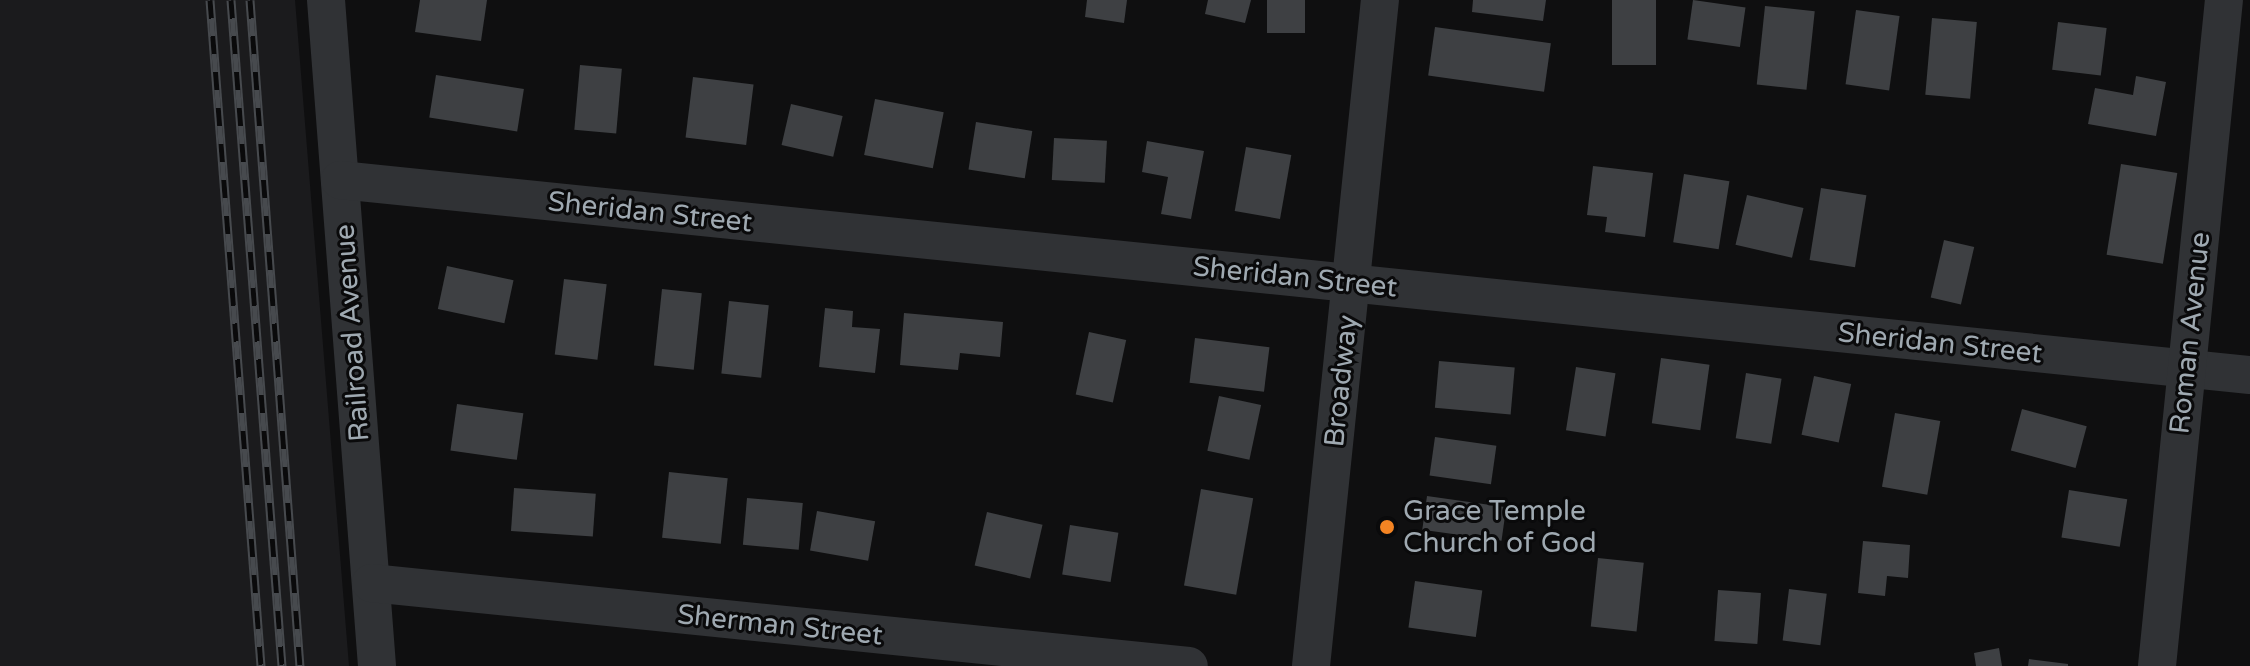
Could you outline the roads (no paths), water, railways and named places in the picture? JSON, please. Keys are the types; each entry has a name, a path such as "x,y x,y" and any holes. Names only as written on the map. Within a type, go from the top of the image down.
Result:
{"street":[{"name":"Railroad Avenue","path":"326,0 377,666"},
{"name":"Broadway","path":"1311,666 1380,0"},
{"name":"Roman Avenue","path":"2157,666 2224,0"},
{"name":"Sheridan Street","path":"340,180 2250,375"},
{"name":"Sherman Street","path":"371,583 1189,666"}],"railway":[{"path":"210,0 261,666"},
{"path":"231,0 282,666"},
{"path":"250,0 300,666"}],"place":[{"name":"Grace Temple Church of God","path":"1387,527"}]}
